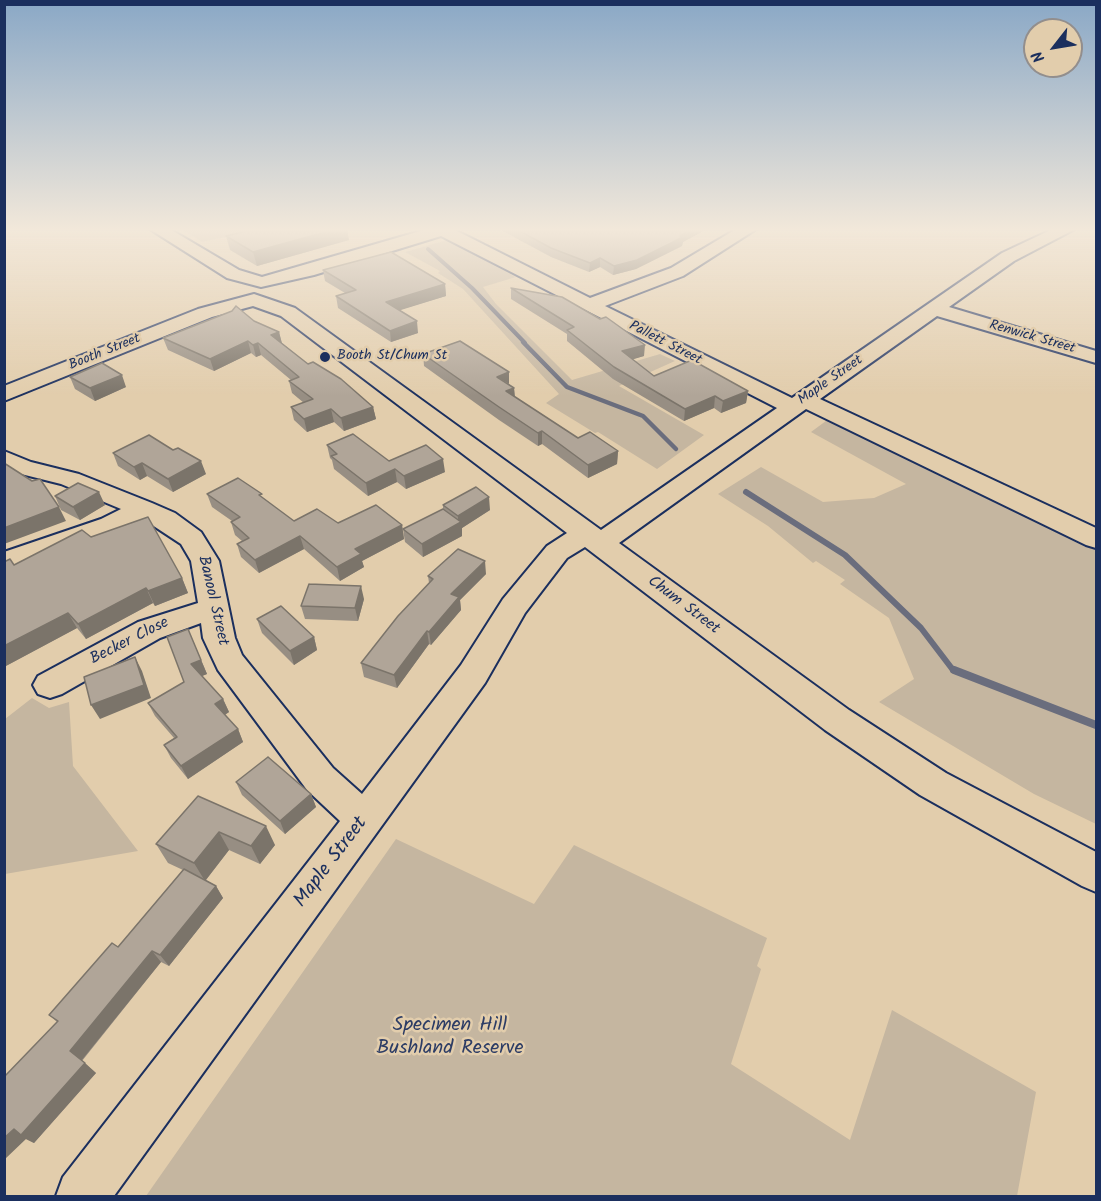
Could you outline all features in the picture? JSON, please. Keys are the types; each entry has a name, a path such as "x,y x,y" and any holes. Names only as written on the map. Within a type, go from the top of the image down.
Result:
{"street":[{"name":"Chum Street","path":"230,284 241,292 274,291 592,539 803,696 881,750 989,816 1096,873"},
{"path":"274,291 286,284"},
{"name":"Pallett Street","path":"550,284 751,388 799,403 1096,539"},
{"path":"590,305 645,284"},
{"name":"Maple Street","path":"82,1197 366,818 472,674 514,606 558,552 592,539 799,403 970,284"},
{"name":"Booth Street","path":"4,394 205,313 241,292 245,285 274,291"},
{"name":"Renwick Street","path":"934,309 1096,357"},
{"name":"Banool Street","path":"4,458 22,467 70,479 143,509 180,528 200,549 209,575 223,651 320,779 340,800 366,818"},
{"path":"4,562 111,525 143,509"},
{"name":"Becker Close","path":"46,687 149,630 180,618 215,609"}],"green space":[{"path":"455,284 493,284 483,287 496,304 572,380 660,354 675,361 619,386 704,435 657,469 598,432 595,433 546,403 559,394 463,289"},
{"path":"830,418 1096,546 1096,824 1034,794 879,702 914,679 889,618 840,584 845,580 816,561 813,563 768,526 718,494 761,467 823,502 874,498 906,484 811,432"},
{"path":"32,698 49,708 69,702 73,766 138,851 5,874 5,719"},
{"name":"Specimen Hill Bushland Reserve","path":"396,839 534,904 574,845 767,938 757,966 761,969 731,1064 850,1140 892,1010 1036,1092 1017,1196 146,1196"}],"building":[{"path":"346,284 445,284 386,302 417,321 390,331 336,296 356,290"},
{"path":"511,288 562,297 600,319 606,317 645,345 622,351 654,376 692,360 748,391 723,401 715,396 685,409 614,367 567,330 574,327"},
{"path":"236,306 254,321 279,332 271,335 308,364 313,362 341,379 373,407 341,418 331,409 304,419 291,407 313,399 289,381 299,377 258,343 253,345 248,341 210,359 163,338 232,311"},
{"path":"460,341 509,372 497,377 514,388 506,391 578,438 590,432 618,451 588,465 542,431 538,433 423,354"},
{"path":"102,363 122,375 90,388 70,377"},
{"path":"353,434 389,461 426,445 443,459 404,476 395,469 366,483 331,456 337,454 327,445"},
{"path":"149,435 173,450 178,448 201,461 168,479 142,463 134,467 113,453"},
{"path":"4,463 32,481 40,479 59,507 4,528"},
{"path":"238,478 262,494 259,495 294,521 317,509 338,523 376,505 402,525 355,549 361,554 337,567 300,536 255,560 237,544 249,538 231,522 240,517 207,494"},
{"path":"78,483 99,492 73,507 55,496"},
{"path":"476,487 489,497 458,516 443,505"},
{"path":"443,509 461,522 422,544 403,529"},
{"path":"148,517 182,578 148,591 146,588 78,624 68,613 4,646 4,562 10,559 14,565 82,530 91,537"},
{"path":"458,549 485,561 451,594 459,597 429,632 427,631 394,675 361,663 398,616 433,579 428,576"},
{"path":"309,584 361,586 355,608 301,606"},
{"path":"281,606 314,637 290,651 257,619"},
{"path":"188,629 201,660 191,664 223,699 215,704 238,729 181,766 164,745 177,737 148,703 184,682 167,637"},
{"path":"135,657 144,685 91,705 84,677"},
{"path":"268,757 311,794 280,821 236,782"},
{"path":"198,796 266,826 251,846 219,832 194,863 156,844"},
{"path":"184,869 216,886 160,955 152,951 70,1051 85,1063 21,1135 14,1129 4,1138 4,1077 58,1021 49,1015 112,943 118,947"}],"waterway":[{"path":"468,284 525,343"},
{"path":"523,342 567,387 643,416 676,449"},
{"path":"746,492 845,555 921,628 953,670 958,672"},
{"path":"954,670 1096,725"}],"place":[{"name":"Booth St/Chum St","path":"325,357"}]}
